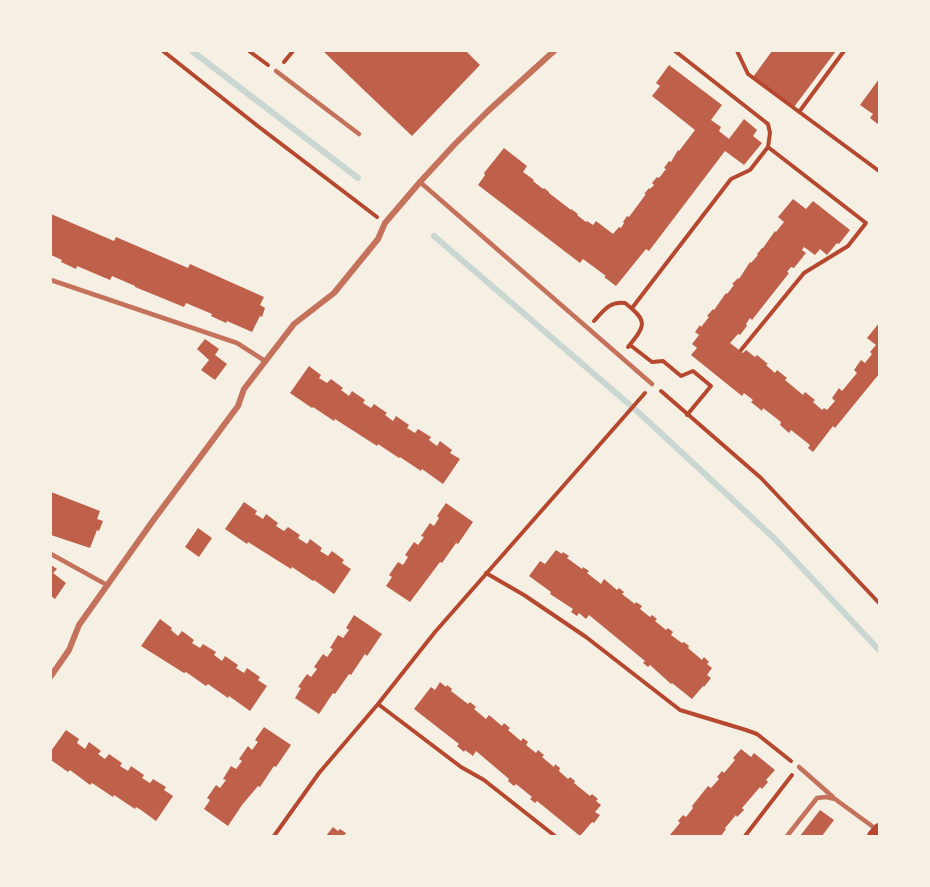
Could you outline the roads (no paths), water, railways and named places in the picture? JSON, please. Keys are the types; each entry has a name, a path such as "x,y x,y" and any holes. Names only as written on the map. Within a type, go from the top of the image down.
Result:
{"street":[{"path":"51,676 69,650 79,625 238,406 244,389 294,324 334,293 378,239 385,223 420,182 488,111 554,51"}],"lane":[{"path":"276,71 358,135"},
{"path":"420,182 652,384"},
{"path":"51,280 237,343 265,361"},
{"path":"51,554 107,585"},
{"path":"798,767 877,832"},
{"path":"787,836 817,798 835,799"}],"waterway":[{"path":"192,51 358,178"},
{"path":"434,236 638,412 775,539 879,650"}]}
